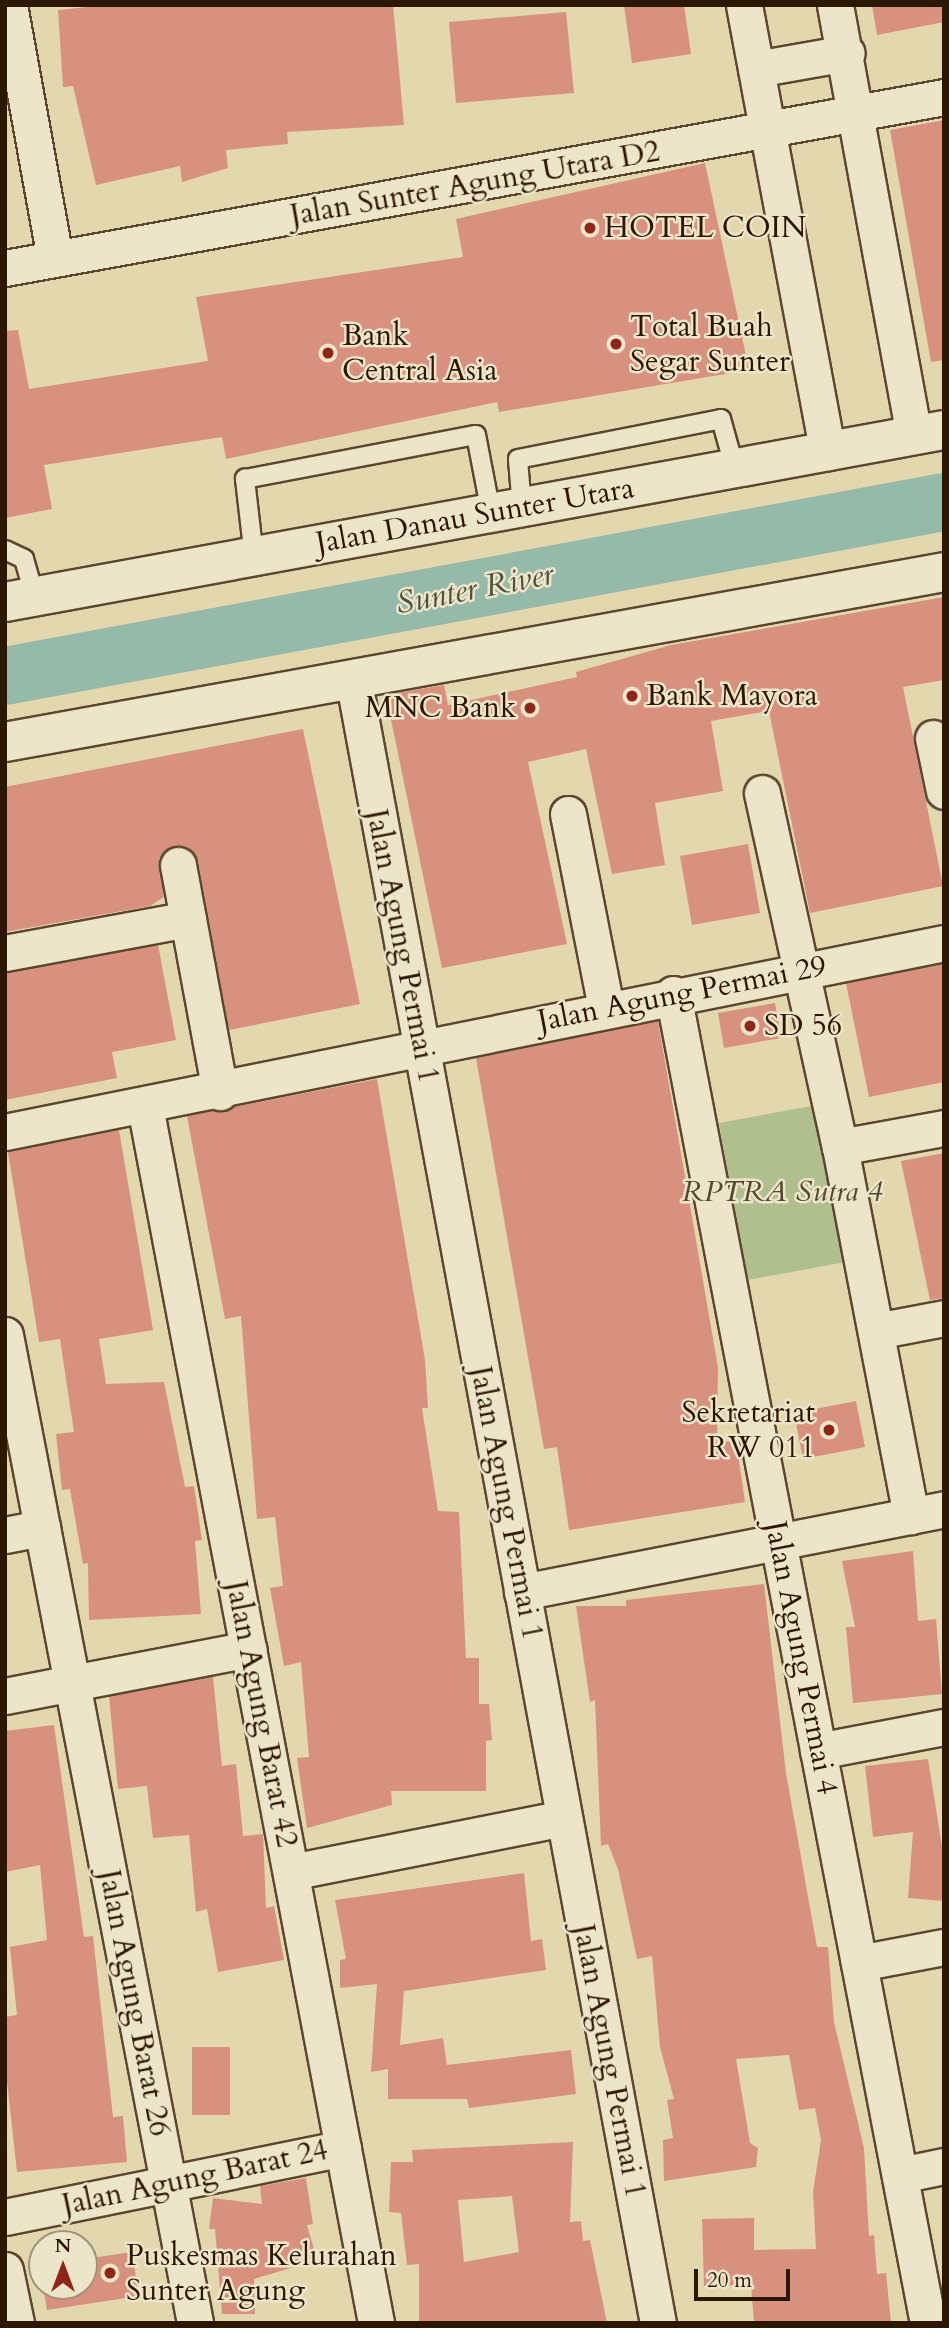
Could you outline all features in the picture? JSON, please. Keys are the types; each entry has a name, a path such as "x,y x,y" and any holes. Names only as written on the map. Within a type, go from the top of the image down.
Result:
{"main road":[{"name":"Jalan Danau Sunter Utara","path":"20,600 929,433"},
{"path":"5,742 354,683 944,572"}],"street":[{"path":"744,5 828,452"},
{"path":"835,5 929,433"},
{"path":"11,6 55,259"},
{"path":"756,69 846,53"},
{"name":"Jalan Sunter Agung Utara D2","path":"5,268 769,132 944,97"},
{"name":"Jalan Agung Permai 1","path":"354,683 658,2323"},
{"path":"933,738 944,791"},
{"path":"523,1592 927,1512 876,1331 840,1147 762,793"},
{"path":"568,814 606,1007"},
{"path":"178,865 220,1092"},
{"path":"5,953 188,919"},
{"name":"Jalan Agung Permai 29","path":"5,1132 304,1076 420,1045 944,943"},
{"name":"Jalan Agung Permai 4","path":"673,994 928,2323"},
{"name":"Jalan Agung Barat 42","path":"145,1106 376,2323"},
{"path":"840,1147 944,1128"},
{"path":"876,1331 944,1318"},
{"name":"Jalan Agung Barat 26","path":"5,1335 195,2323"},
{"path":"5,1535 42,1528"},
{"path":"5,1696 248,1649"},
{"path":"818,1751 944,1727"},
{"path":"291,1872 564,1818"},
{"path":"859,1963 944,1947"},
{"name":"Jalan Agung Barat 24","path":"5,2217 343,2148"},
{"path":"900,2175 944,2166"},
{"path":"5,2270 16,2323"}],"lane":[{"path":"507,510 518,458 721,419 735,469"},
{"path":"254,557 245,479 476,435 507,510"},
{"path":"5,550 24,559 20,600"}],"green space":[{"name":"RPTRA Sutra 4","path":"817,1105 846,1262 747,1280 719,1123"}],"building":[{"path":"108,5 393,5 404,125 287,132 288,144 226,150 228,168 182,182 180,166 96,185 73,86 63,87 58,10"},
{"path":"624,5 684,5 691,54 632,63"},
{"path":"872,5 944,5 944,22 877,35"},
{"path":"566,12 574,93 456,103 449,22"},
{"path":"944,120 944,360 931,362 890,130"},
{"path":"705,163 749,370 499,412 497,402 226,459 222,437 44,465 52,509 5,518 5,331 18,330 29,389 208,361 196,297 463,257 456,219"},
{"path":"944,597 944,680 903,687 943,886 810,913 769,711 711,721 723,791 655,803 665,865 612,874 586,749 528,762 567,944 442,968 386,695 444,685 448,705 577,677 576,672 671,645"},
{"path":"303,729 360,1004 229,1030 198,861 184,846 159,858 164,897 150,906 5,932 5,787"},
{"path":"748,844 760,913 692,925 680,856"},
{"path":"158,945 176,1040 112,1052 117,1078 5,1100 5,973"},
{"path":"944,964 944,1082 869,1097 846,983"},
{"name":"SD 56","path":"775,1003 781,1038 724,1048 718,1013"},
{"path":"658,1021 718,1367 717,1443 736,1440 745,1502 569,1530 557,1447 544,1449 476,1058"},
{"path":"377,1079 425,1360 428,1408 422,1408 438,1511 459,1512 466,1658 479,1658 479,1704 489,1704 492,1740 486,1741 486,1791 391,1791 392,1805 307,1828 297,1758 309,1757 301,1662 284,1666 270,1588 283,1586 275,1517 257,1519 241,1316 225,1319 187,1116"},
{"path":"119,1130 153,1330 99,1339 106,1384 164,1382 185,1487 194,1486 202,1540 195,1541 201,1614 89,1620 88,1563 83,1564 70,1489 62,1490 56,1434 74,1432 60,1339 39,1342 8,1152"},
{"path":"944,1153 944,1298 930,1300 901,1161"},
{"name":"Sekretariat RW 011","path":"856,1401 865,1447 803,1459 794,1413"},
{"path":"913,1551 918,1621 936,1619 942,1694 853,1703 846,1627 855,1627 842,1561"},
{"path":"764,1584 786,1773 817,1947 828,1947 834,2022 864,2148 869,2236 874,2235 877,2274 886,2273 891,2323 754,2323 751,2285 704,2286 702,2219 754,2218 754,2250 816,2249 813,2192 821,2140 815,2108 799,2110 789,2055 736,2059 750,2143 758,2148 756,2167 664,2181 663,2140 673,2138 667,2100 674,2099 660,2047 652,1956 637,1959 618,1869 608,1844 601,1846 595,1700 590,1702 576,1606 626,1606 626,1600"},
{"path":"213,1677 222,1766 236,1764 243,1836 263,1834 266,1908 274,1906 284,1960 218,1972 207,1909 196,1912 189,1835 153,1838 147,1786 118,1789 109,1696"},
{"path":"54,1725 84,1937 93,1936 113,2117 123,2116 127,2162 17,2172 5,2063 5,2017 17,2015 10,1947 47,1940 40,1865 5,1872 5,1731"},
{"path":"928,1759 944,1859 944,1901 908,1898 913,1832 873,1837 865,1766"},
{"path":"524,1873 531,1941 542,1939 546,1970 404,1991 400,2045 443,2038 447,2065 571,2050 576,2094 469,2108 467,2099 388,2099 388,2069 371,2072 377,1984 340,1988 340,1960 346,1959 335,1900"},
{"path":"192,2047 230,2047 230,2115 192,2115"},
{"path":"573,2142 570,2222 581,2221 583,2241 590,2240 607,2323 419,2323 419,2264 407,2265 401,2213 389,2212 391,2162 413,2162 412,2150","holes":["512,2196 519,2252 464,2262 458,2200"]},
{"path":"306,2178 313,2224 307,2225 317,2260 254,2279 255,2314 222,2314 215,2229 209,2229 213,2198 262,2204 260,2186"},
{"name":"Puskesmas Kelurahan Sunter Agung","path":"132,2252 139,2296 47,2310 45,2300 98,2300 98,2257"}],"waterway":[{"name":"Sunter River","path":"5,676 944,502"}],"place":[{"name":"HOTEL COIN","path":"590,228"},
{"name":"Total Buah Segar Sunter","path":"616,344"},
{"name":"Bank Central Asia","path":"328,353"},
{"name":"Bank Mayora","path":"632,696"},
{"name":"MNC Bank","path":"530,708"},
{"name":"SD 56","path":"750,1026"},
{"name":"Sekretariat RW 011","path":"829,1430"},
{"name":"Puskesmas Kelurahan Sunter Agung","path":"110,2273"}]}
